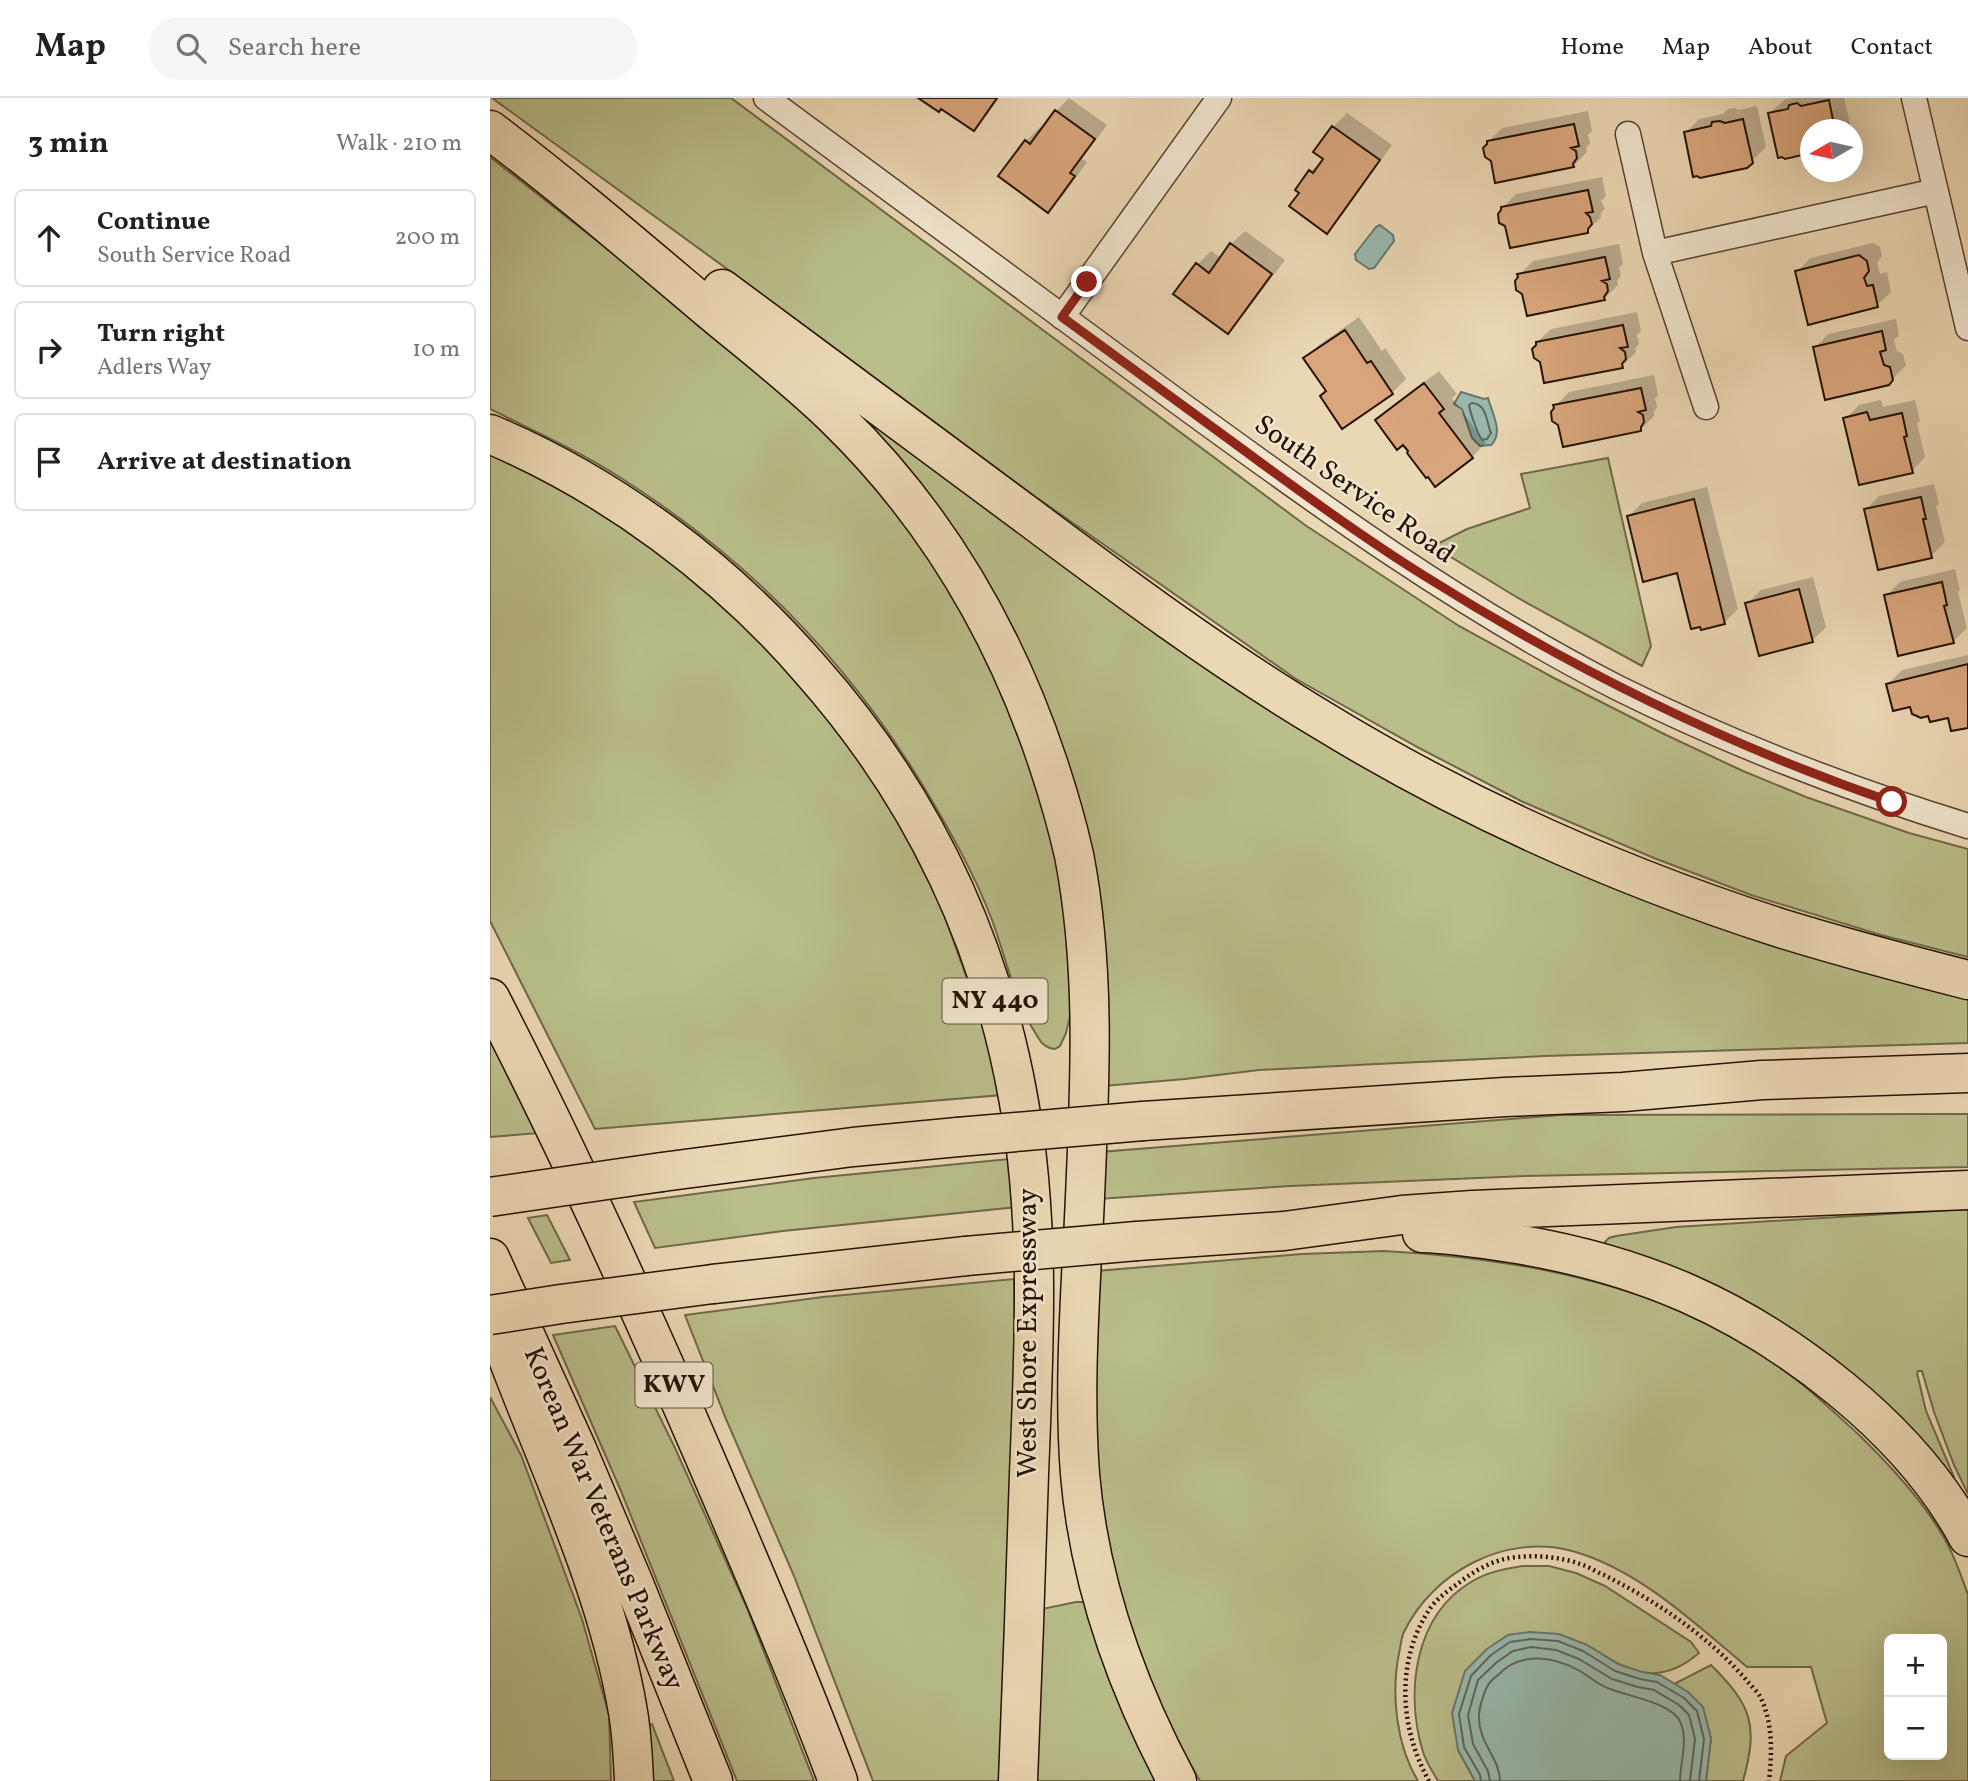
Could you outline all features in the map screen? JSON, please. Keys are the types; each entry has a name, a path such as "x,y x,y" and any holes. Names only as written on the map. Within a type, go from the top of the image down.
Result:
{"highway":[{"path":"490,130 562,185 797,382 863,446 912,504 962,575 1000,643 1029,708 1054,780 1073,851 1088,965 1090,1070 1077,1399 1085,1518 1093,1562 1115,1642 1146,1718 1177,1781"},
{"path":"562,185 669,250 1149,606 1323,721 1444,788 1581,853 1777,926 1968,980"},
{"name":"West Shore Expressway","path":"490,434 543,459 638,515 713,574 768,622 836,698 892,776 919,818 942,862 967,920 996,1002 1008,1049 1018,1098 1031,1203 1033,1373 1018,1781"},
{"name":"KWV","path":"490,998 551,1119 652,1336 765,1599 838,1781"},
{"path":"490,1197 827,1151 1143,1121 1452,1100 1623,1093 1762,1080 1968,1073"},
{"path":"1623,1093 1764,1099 1968,1100"},
{"path":"634,1781 628,1714 615,1652 589,1570 490,1313 713,1284 966,1256 1284,1231 1402,1214 1968,1190"},
{"path":"1284,1231 1435,1233 1482,1238 1594,1260 1677,1287 1775,1339 1862,1406 1915,1462 1940,1493 1968,1537"},
{"name":"Korean War Veterans Parkway","path":"490,1258 587,1472 713,1781"}],"street":[{"name":"South Service Road","path":"766,98 1358,532 1432,581 1548,650 1616,687 1692,723 1843,785 1968,826"},
{"path":"1062,317 1219,98"},
{"path":"1914,98 1968,328"},
{"path":"1628,134 1655,253 1706,407"},
{"path":"1655,253 1936,191"}],"path":[{"path":"1429,1781 1419,1763 1407,1726 1406,1665 1413,1640 1430,1608 1449,1590 1481,1567 1516,1557 1548,1557 1580,1564 1623,1585 1668,1614 1717,1651 1760,1696 1770,1724 1772,1752 1769,1781"}],"green space":[{"path":"492,98 731,98 1305,525 1459,626 1554,678 1743,771 1806,797 1909,833 1968,849 1968,957 1881,935 1751,895 1654,858 1523,802 1296,679 1030,493"},
{"path":"490,157 656,287 837,440 926,548 985,645 1034,765 1065,898 1071,1012 1060,1046 1049,1048 1028,1021 978,886 925,789 895,742 828,655 752,578 711,542 667,509 589,459 490,409"},
{"path":"860,415 1369,768 1968,994 1968,1043 1377,1064 1259,1070 1104,1086 1086,848"},
{"path":"490,452 577,496 650,544 726,606 777,657 851,747 896,817 941,906 984,1026 1002,1095 595,1129 490,921"},
{"path":"1608,458 1651,646 1642,666 1518,598 1433,546 1467,529 1530,508 1521,474"},
{"path":"490,1041 540,1133 490,1137"},
{"path":"1968,1114 1968,1167 1525,1176 1290,1186 1098,1199 1100,1152 1561,1115"},
{"path":"1009,1159 1017,1207 783,1231 655,1248 634,1202 814,1178"},
{"path":"1968,1209 1968,1494 1934,1412 1922,1371 1917,1373 1926,1411 1954,1477 1947,1481 1605,1242 1616,1236 1676,1227"},
{"path":"547,1215 570,1260 551,1263 528,1218"},
{"path":"1384,1251 1431,1254 1527,1267 1620,1289 1709,1324 1751,1347 1819,1399 1893,1469 1925,1508 1954,1557 1968,1595 1968,1781 1780,1781 1786,1756 1827,1723 1811,1667 1747,1667 1687,1616 1643,1584 1596,1559 1547,1547 1497,1553 1452,1575 1417,1611 1404,1632 1397,1669 1397,1719 1405,1752 1418,1781 1200,1781 1164,1717 1116,1587 1096,1471 1096,1271 1302,1254"},
{"path":"1014,1279 1015,1362 1001,1781 873,1781 794,1576 726,1419 685,1315 823,1297"},
{"path":"615,1326 675,1448 747,1608 814,1781 737,1781 621,1491 553,1335"},
{"path":"490,1397 521,1455 582,1619 609,1715 611,1781 490,1781"},
{"path":"1522,1566 1549,1566 1576,1573 1605,1586 1691,1642 1699,1653 1670,1671 1656,1673 1629,1668 1587,1645 1458,1750 1475,1781 1438,1781 1423,1752 1415,1705 1415,1681 1426,1635 1437,1615 1452,1597 1471,1582 1489,1573"},
{"path":"1088,1602 1163,1781 1035,1781 1042,1609"},
{"path":"1711,1665 1735,1692 1748,1717 1750,1744 1743,1781 1706,1781 1711,1738 1674,1684"},
{"path":"652,1724 674,1781 647,1781 645,1727"}],"water":[{"path":"1380,225 1393,235 1394,241 1374,268 1369,269 1356,260 1355,254"},
{"path":"1461,392 1488,398 1497,429 1497,435 1491,445 1480,446 1472,438 1462,409 1454,404"},
{"path":"1530,1632 1559,1634 1587,1645 1618,1664 1660,1675 1688,1692 1703,1707 1711,1738 1706,1781 1475,1781 1458,1750 1452,1713 1465,1671 1487,1649 1508,1635"}],"building":[{"path":"918,98 997,98 974,131 941,109 939,112"},
{"path":"1829,100 1833,119 1800,119 1800,156 1778,158 1768,113 1788,109 1789,105 1797,103 1801,106"},
{"path":"1055,110 1095,139 1070,173 1075,176 1048,213 998,176 1025,140 1030,144"},
{"path":"1743,119 1753,163 1747,168 1700,178 1693,177 1684,132 1711,126 1712,122 1725,123"},
{"path":"1574,124 1579,146 1571,148 1576,151 1574,167 1495,183 1491,161 1485,157 1483,148 1487,141"},
{"path":"1332,126 1380,160 1327,234 1289,206 1299,193 1295,190 1309,170 1313,173 1323,159 1313,152"},
{"path":"1588,190 1593,212 1586,213 1592,224 1588,233 1510,248 1505,226 1499,223 1498,214 1501,207"},
{"path":"1230,243 1272,274 1228,334 1173,294 1196,263 1209,273"},
{"path":"1859,255 1867,261 1869,271 1864,278 1867,286 1873,285 1878,307 1808,325 1795,271"},
{"path":"1605,257 1610,279 1602,281 1607,284 1605,300 1527,316 1522,294 1516,290 1517,274"},
{"path":"1623,325 1628,347 1620,348 1625,352 1623,368 1544,383 1540,362 1534,358 1532,349 1536,342"},
{"path":"1345,330 1367,363 1371,361 1393,394 1342,429 1320,396 1326,391 1303,358"},
{"path":"1882,331 1886,350 1880,352 1884,365 1890,367 1893,380 1889,385 1825,400 1813,347"},
{"path":"1424,383 1444,409 1439,413 1473,458 1435,487 1403,445 1397,450 1375,420"},
{"path":"1641,388 1646,410 1638,412 1643,415 1641,431 1563,447 1558,425 1552,421 1553,405"},
{"path":"1867,412 1870,420 1902,413 1907,436 1904,437 1913,473 1859,485 1843,418"},
{"path":"1921,497 1932,558 1878,570 1864,509"},
{"path":"1694,499 1725,624 1701,630 1700,627 1691,629 1677,573 1643,582 1627,516"},
{"path":"1942,582 1947,605 1944,606 1954,643 1898,656 1884,595"},
{"path":"1799,589 1813,642 1759,656 1745,603"},
{"path":"1968,664 1968,728 1951,731 1948,718 1930,722 1928,716 1921,718 1912,714 1910,707 1893,711 1886,684"}],"route":[{"path":"1087,282 1062,317 1278,475 1421,574 1616,687 1773,758 1892,802"}]}
